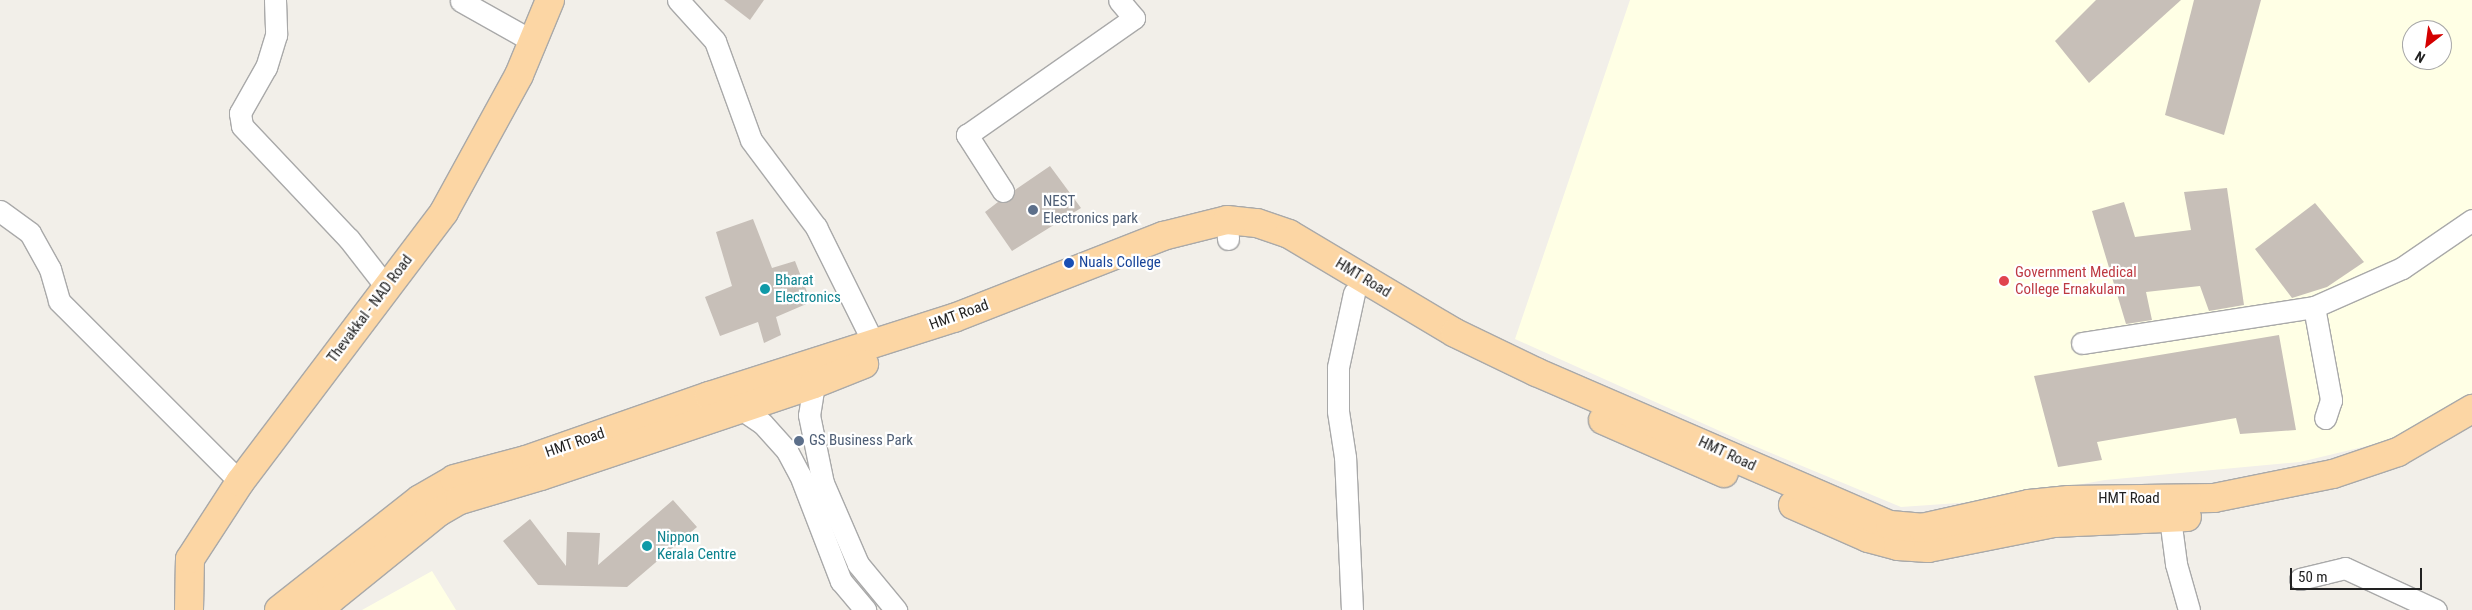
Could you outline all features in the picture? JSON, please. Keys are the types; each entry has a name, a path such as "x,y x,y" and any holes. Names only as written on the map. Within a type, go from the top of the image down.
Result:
{"main road":[{"name":"Thevakkal - NAD Road","path":"189,610 190,558 240,482 444,212 534,42 550,0"},
{"name":"HMT Road","path":"279,610 420,500 454,479 526,460 954,318 1163,236 1227,230 1257,223 1289,234 1455,333 1536,372 1890,525 1922,528 2029,504 2168,509 2201,516 2398,452 2472,409"},
{"name":"HMT Road","path":"313,610 331,599 439,512 460,500 541,476 814,384 1134,263 1196,243 1227,230 1248,240 1276,249 1354,293 1448,351 1814,515 1898,546 1928,548 2054,524 2168,509"},
{"name":"HMT Road","path":"2265,495 2342,484 2404,464 2472,427"}],"street":[{"path":"275,0 276,35 266,67 240,113 242,126 349,238 387,288"},
{"path":"678,0 715,41 751,140 816,227 874,344"},
{"path":"1003,191 967,135 1136,9 1119,0"},
{"path":"462,1 534,42"},
{"path":"0,211 30,233 50,269 59,301 240,482"},
{"path":"2082,343 2314,307 2402,268 2472,220"},
{"path":"1352,610 1345,457 1338,411 1338,367 1354,293"},
{"path":"2314,307 2331,400 2324,418"},
{"path":"814,384 809,414 823,482 858,564 896,610"},
{"path":"742,409 762,423 787,451 800,475 841,581 865,610"},
{"path":"2168,509 2189,610"},
{"path":"2300,579 2345,568 2436,610"}],"shaded area":[{"name":"Government Medical College Ernakulam","path":"1630,0 2472,0 2472,398 2413,435 2300,462 2105,480 1987,501 1901,507 1742,441 1515,339"},
{"path":"432,571 456,610 362,610"}],"building":[{"path":"724,0 764,0 750,20"},
{"path":"2096,0 2181,0 2089,83 2055,41"},
{"path":"2194,0 2261,0 2224,135 2165,115"},
{"name":"NEST Electronics park","path":"1050,166 1081,208 1012,251 985,212 998,202 1010,201 1015,190"},
{"path":"2227,188 2244,305 2209,311 2200,286 2146,292 2152,320 2126,324 2092,211 2124,202 2135,237 2191,230 2184,192"},
{"path":"2315,203 2364,262 2327,287 2292,298 2255,249"},
{"name":"Bharat Electronics","path":"753,219 772,268 795,261 811,302 776,317 781,335 764,343 758,322 720,336 705,297 732,286 716,232"},
{"path":"2279,335 2296,430 2240,434 2236,418 2097,442 2102,460 2058,467 2034,376"},
{"name":"Nippon Kerala Centre","path":"673,500 697,527 627,587 538,585 503,541 530,519 566,566 567,532 600,533 598,565"}],"place":[{"name":"NEST Electronics park","path":"1033,210"},
{"name":"Nuals College","path":"1069,263"},
{"name":"Government Medical College Ernakulam","path":"2004,281"},
{"name":"Bharat Electronics","path":"765,289"},
{"name":"GS Business Park","path":"799,441"},
{"name":"Nippon Kerala Centre","path":"647,546"}]}
